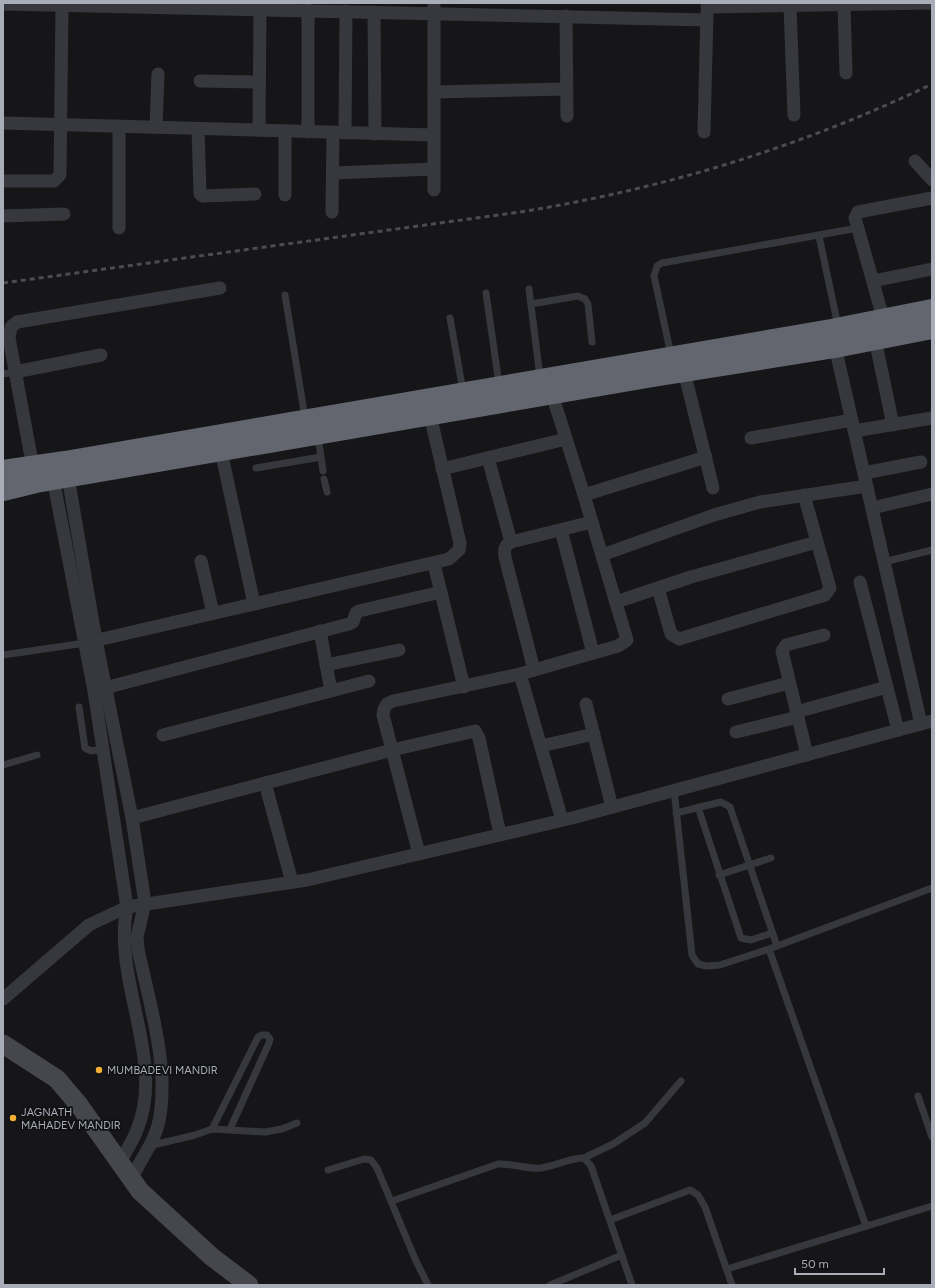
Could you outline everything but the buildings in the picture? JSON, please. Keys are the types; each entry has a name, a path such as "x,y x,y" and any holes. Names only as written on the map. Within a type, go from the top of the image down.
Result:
{"highway":[{"path":"882,332 932,310"},
{"path":"3,471 51,472 221,451 463,393 500,387 546,384 678,364 835,335 932,328"},
{"path":"3,490 51,472 310,430 430,415 546,384"}],"street":[{"path":"3,4 62,6 179,5 308,10 323,7 346,11 374,12 394,8 523,9 566,16 813,4 844,5 932,3"},
{"path":"844,5 846,73"},
{"path":"3,181 58,179 61,168 62,6"},
{"path":"790,6 794,115"},
{"path":"434,8 434,190"},
{"path":"259,130 260,9"},
{"path":"308,10 308,132"},
{"path":"704,132 707,10"},
{"path":"332,212 333,173 339,132 346,11"},
{"path":"374,12 375,134"},
{"path":"566,16 567,116"},
{"path":"156,127 158,74"},
{"path":"200,81 259,82"},
{"path":"434,92 567,88"},
{"path":"3,123 434,135"},
{"path":"118,126 120,228"},
{"path":"198,128 200,194 203,196 255,194"},
{"path":"285,131 285,195"},
{"path":"915,160 930,174"},
{"path":"333,173 434,169"},
{"path":"893,425 882,332 872,281 855,218 858,212 932,198"},
{"path":"3,216 64,214"},
{"path":"872,281 932,269"},
{"path":"131,1179 159,1122 162,1075 161,1062 138,949 137,937 146,904 132,818 100,690 51,472 9,373 9,338 11,327 17,322 220,288"},
{"path":"3,999 89,925 127,907 292,882 419,854 612,807 926,722 884,562 853,425 835,335"},
{"path":"9,373 101,355"},
{"path":"678,364 706,457 713,488"},
{"path":"419,854 383,715 387,704 393,701 520,674 618,646 627,640 584,495 546,384"},
{"path":"90,641 434,564 449,559 459,550 460,543 430,415"},
{"path":"751,438 853,425 893,425 932,418"},
{"path":"442,469 566,439"},
{"path":"221,451 254,604"},
{"path":"584,495 706,457"},
{"path":"488,458 512,542"},
{"path":"864,473 921,462"},
{"path":"602,555 714,515 760,502 867,486"},
{"path":"872,508 932,494"},
{"path":"658,588 671,634 679,639 688,638 825,595 830,588 804,495"},
{"path":"534,670 504,549 512,542 592,522"},
{"path":"560,530 593,653"},
{"path":"616,602 658,588 817,542"},
{"path":"201,561 213,613"},
{"path":"434,564 464,687"},
{"path":"860,582 898,730"},
{"path":"100,690 349,624 353,622 356,613 359,610 441,592"},
{"path":"320,631 331,691"},
{"path":"807,754 782,657 782,651 786,645 824,635"},
{"path":"326,665 399,650"},
{"path":"520,674 562,820"},
{"path":"163,735 369,681"},
{"path":"728,699 789,683"},
{"path":"736,732 887,687"},
{"path":"100,690 103,749 127,907 123,933 124,950 145,1066 142,1114 137,1130 120,1162"},
{"path":"586,704 612,807"},
{"path":"132,818 392,750 471,732 477,733 500,834"},
{"path":"541,746 594,734"},
{"path":"265,783 292,882"},
{"path":"3,1044 57,1079 78,1105 140,1191 212,1257 250,1285"}],"lane":[{"path":"678,364 654,276 657,266 662,263 858,228"},
{"path":"819,236 835,335"},
{"path":"529,289 546,384"},
{"path":"486,294 500,387"},
{"path":"285,295 310,430 321,457 323,471"},
{"path":"531,304 578,296 585,299 588,304 592,342"},
{"path":"450,318 463,393"},
{"path":"256,468 321,457"},
{"path":"324,479 327,492"},
{"path":"884,562 932,550"},
{"path":"3,655 90,641"},
{"path":"78,707 85,748 91,751 103,749"},
{"path":"3,765 37,755"},
{"path":"674,790 692,955 698,964 706,966 720,965 769,949 932,888"},
{"path":"676,813 721,802 730,807 748,865 777,946"},
{"path":"698,808 741,938 752,940 772,933"},
{"path":"719,875 771,858"},
{"path":"769,949 866,1226"},
{"path":"212,1129 258,1037 267,1035 270,1039 269,1043 230,1129"},
{"path":"392,1201 498,1164 511,1163 540,1168 575,1158 584,1158 613,1144 645,1123 681,1081"},
{"path":"918,1096 932,1137"},
{"path":"148,1146 195,1135 212,1129 265,1132 282,1129 297,1123"},
{"path":"328,1170 364,1158 371,1160 377,1168 416,1261 428,1285"},
{"path":"584,1158 591,1166 632,1285"},
{"path":"610,1220 690,1190 698,1195 705,1207 732,1285"},
{"path":"727,1269 932,1206"},
{"path":"550,1285 622,1255"}],"railway":[{"path":"3,283 520,212 626,191 679,178 782,146 883,107 932,84"}],"place":[{"name":"MUMBADEVI MANDIR","path":"99,1070"},
{"name":"JAGNATH MAHADEV MANDIR","path":"13,1118"}]}
